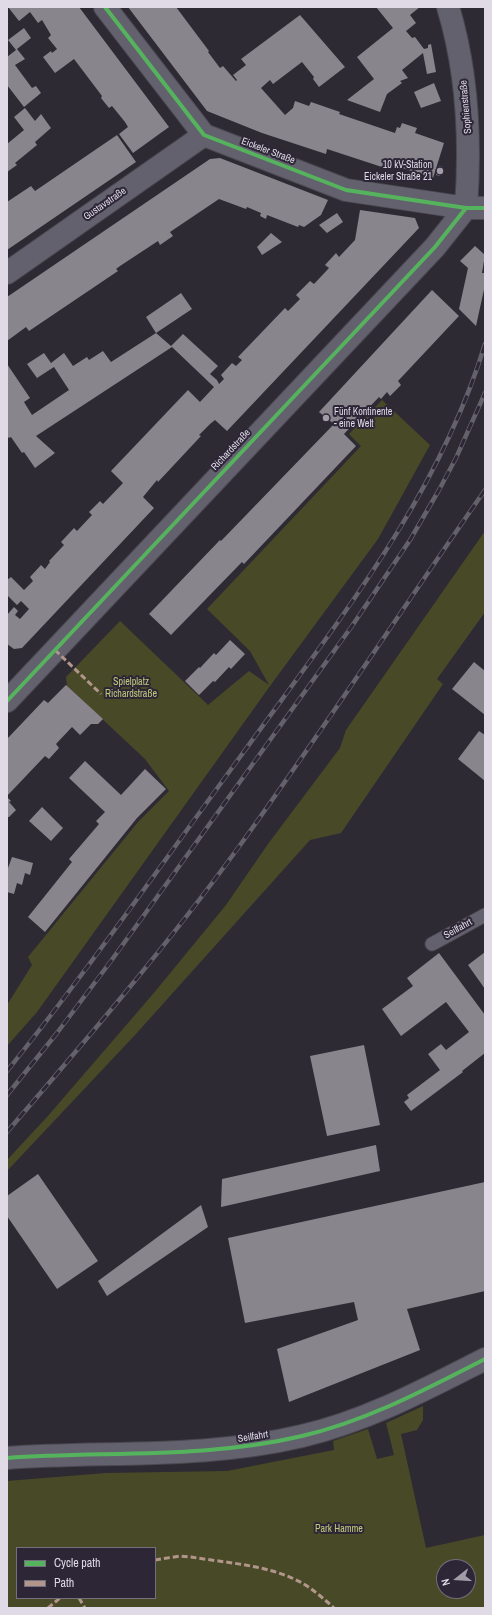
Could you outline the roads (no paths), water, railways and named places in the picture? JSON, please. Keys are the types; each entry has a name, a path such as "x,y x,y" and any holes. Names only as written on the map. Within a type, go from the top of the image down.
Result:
{"street":[{"path":"105,7 204,135"},
{"name":"Sophienstraße","path":"448,7 457,44 465,90 469,129 469,170 475,208"},
{"name":"Eickeler Straße","path":"204,135 346,190 475,208"},
{"name":"Gustavstraße","path":"7,273 204,135"},
{"name":"Richardstraße","path":"12,687 435,247 475,208"},
{"name":"Seilfahrt","path":"7,1458 48,1455 214,1450 302,1436 338,1426 374,1413 431,1387 485,1359"}],"lane":[{"name":"Seilfahrt","path":"432,944 485,914"}],"railway":[{"path":"7,1071 67,994 125,915 311,660 380,560 411,509 440,456 465,401 485,344"},
{"path":"7,1095 57,1033 111,961 352,626 410,540 439,490 456,458 485,393"},
{"path":"7,1132 126,992 211,885 301,759 485,490"}],"place":[{"name":"10 kV-Station Eickeler Straße 21","path":"440,171"},
{"name":"Fünf Kontinente - eine Welt","path":"326,418"}],"park label":[{"name":"Spielplatz Richardstraße","path":"131,688"},
{"name":"Park Hamme","path":"339,1529"}]}
